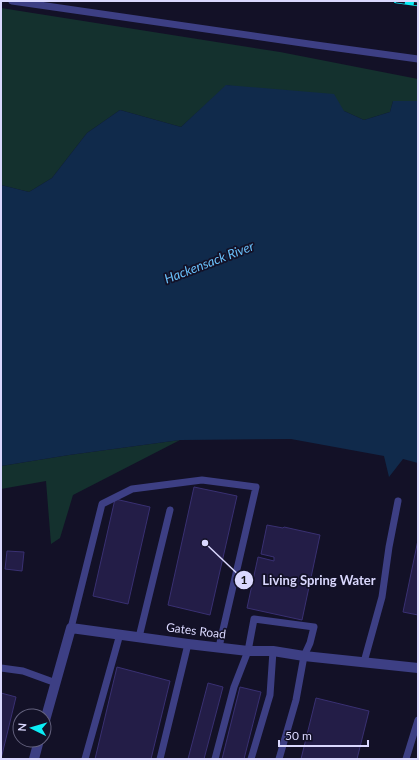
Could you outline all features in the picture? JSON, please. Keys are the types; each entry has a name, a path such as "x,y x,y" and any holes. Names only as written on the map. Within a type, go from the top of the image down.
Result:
{"street":[{"name":"Gates Road","path":"71,628 248,651 273,650 304,656 418,668"},
{"path":"49,708 71,628"},
{"path":"34,759 37,748"}],"lane":[{"path":"12,1 418,59"},
{"path":"71,628 102,504 132,489 202,480 256,487 219,647"},
{"path":"364,662 382,597 398,501"},
{"path":"139,637 170,510"},
{"path":"215,759 234,686 248,651 254,619 314,627 310,643 304,656 296,700 279,759"},
{"path":"85,759 120,634"},
{"path":"160,759 188,644"},
{"path":"251,759 270,695 273,650"},
{"path":"1,668 23,672 56,682"},
{"path":"406,759 418,720"}],"green space":[{"path":"1,8 280,52 418,79 418,101 393,101 390,112 364,120 344,111 227,85 181,127 120,110 87,133 52,178 29,192 1,185"},
{"path":"180,440 73,495 60,538 51,544 46,481 1,489 1,466"}],"water":[{"name":"Hackensack River","path":"226,85 334,94 344,111 364,120 390,112 393,101 418,101 418,463 403,459 389,477 384,456 291,439 180,440 1,466 1,185 29,192 52,178 87,133 120,110 181,127"}],"building":[{"path":"194,487 237,496 210,615 168,605"},
{"path":"115,499 150,507 128,604 93,596"},
{"path":"267,525 320,535 302,620 247,608 258,557 274,561 274,557 261,554"},
{"path":"418,540 418,615 403,612"},
{"path":"7,551 24,552 22,571 5,569"},
{"path":"117,667 170,681 151,759 95,759"},
{"path":"208,683 223,687 204,759 188,759"},
{"path":"240,687 261,692 244,759 222,759"},
{"path":"1,693 16,697 13,708 12,708 1,759"},
{"path":"316,698 369,711 357,759 301,759"}],"railway":[{"path":"396,1 418,4"}],"place":[{"name":"Living Spring Water","path":"205,543"}]}
